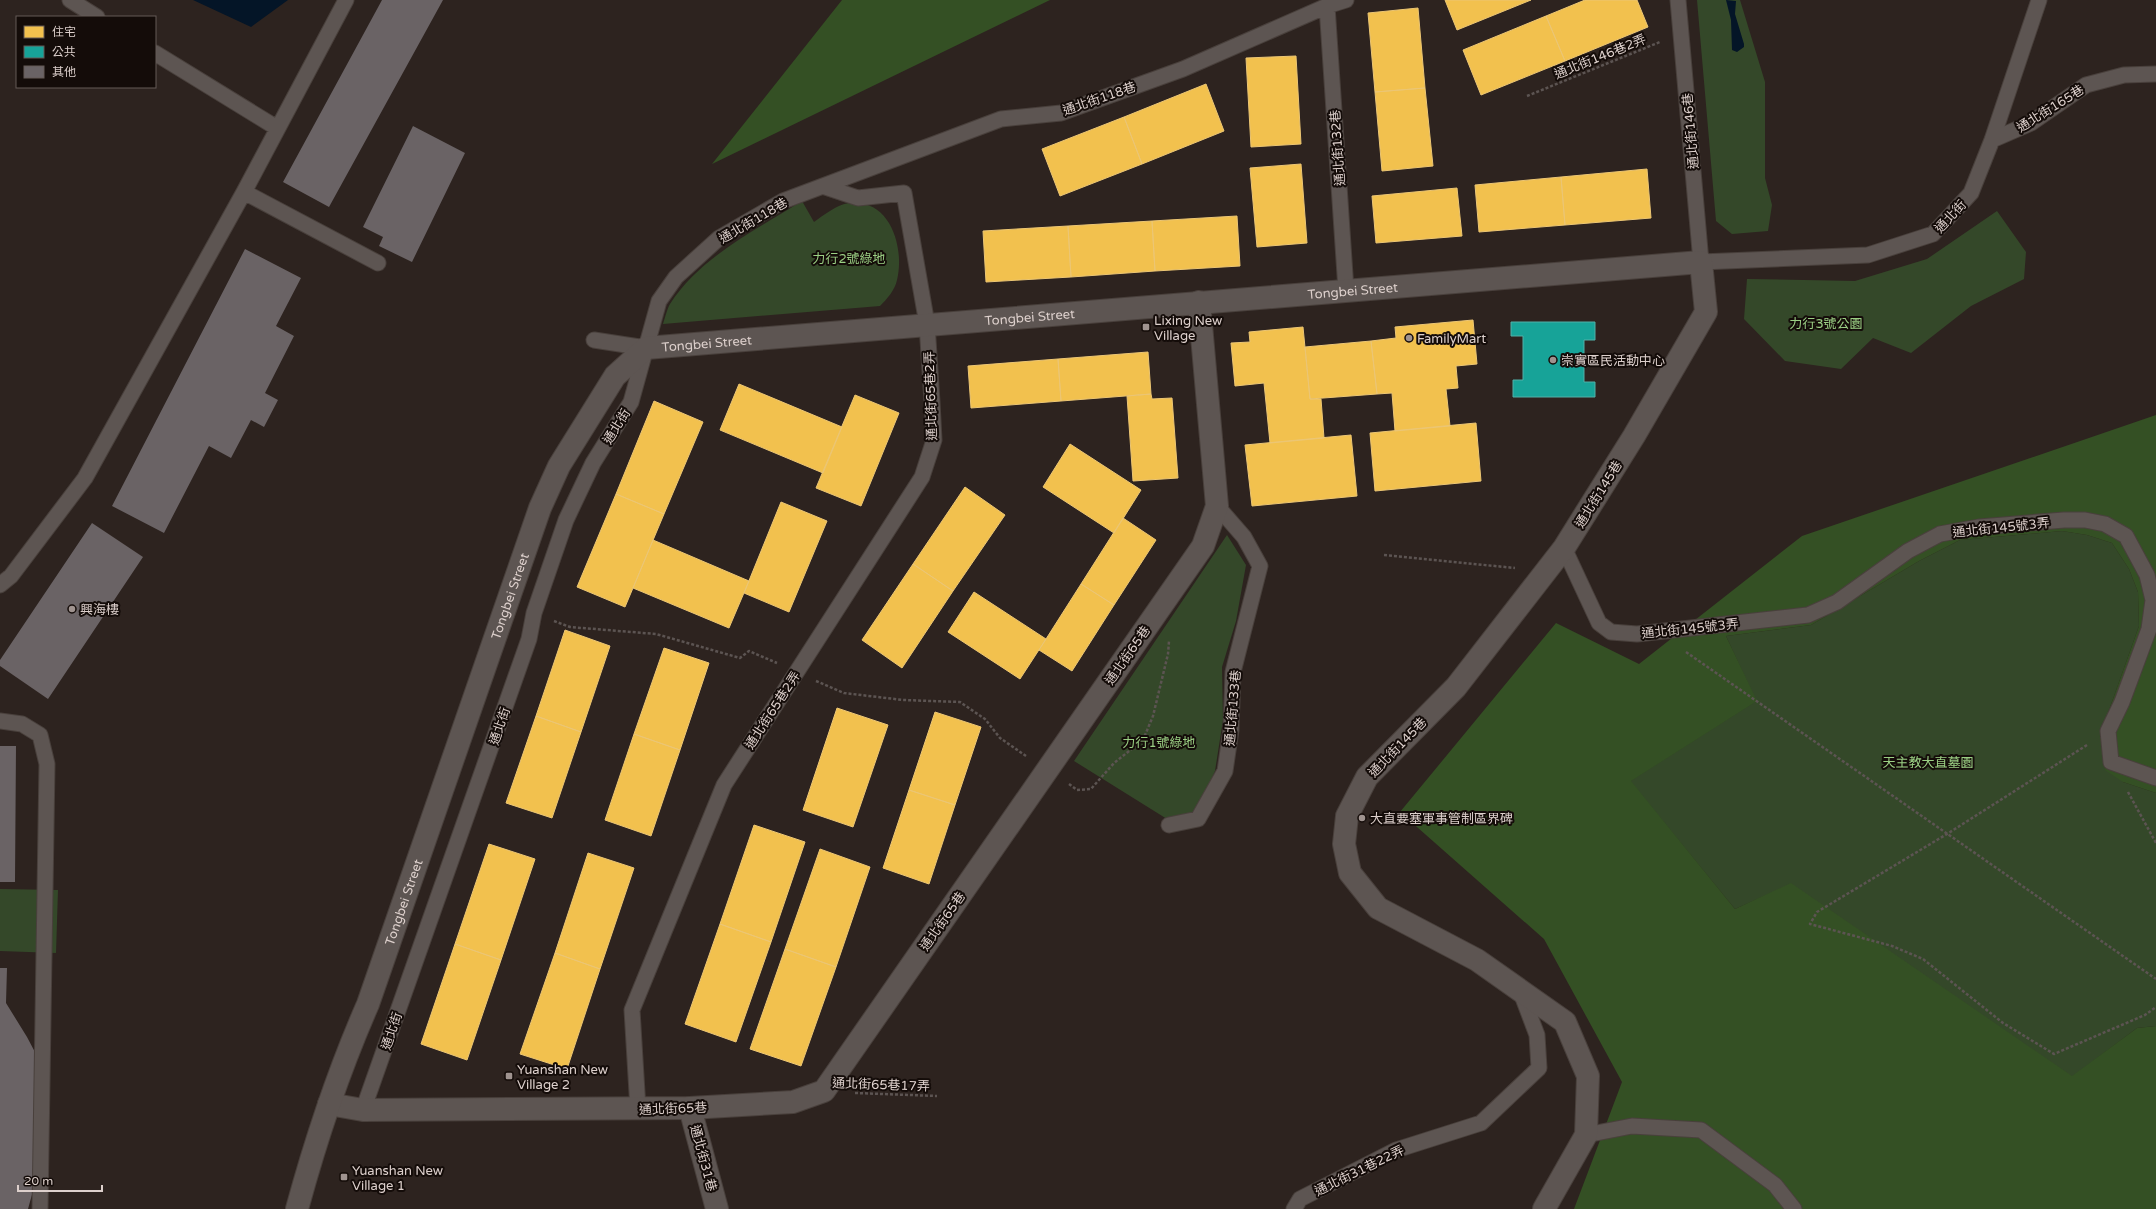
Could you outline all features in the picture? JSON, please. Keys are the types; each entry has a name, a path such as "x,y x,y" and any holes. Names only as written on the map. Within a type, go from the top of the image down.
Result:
{"street":[{"name":"Tongbei Street","path":"297,1209 313,1152 329,1104 350,1045 368,1004 540,508 559,466 611,382 646,348 1701,262"},
{"name":"通北街145巷","path":"1544,1209 1586,1135 1588,1076 1565,1022 1478,960 1378,908 1350,873 1344,844 1346,816 1367,777 1456,687 1564,548 1634,436 1706,312 1701,262"},
{"name":"通北街65巷","path":"329,1104 363,1110 690,1108 792,1102 824,1091 1203,546 1217,506 1199,302"},
{"name":"通北街31巷","path":"690,1108 717,1209"}],"lane":[{"path":"70,0 95,16"},
{"path":"0,586 10,576 86,478 244,192 346,0"},
{"name":"通北街118巷","path":"646,348 660,300 676,277 719,238 783,201 825,187 1001,120 1060,113 1176,72 1327,6 1346,0"},
{"name":"通北街146巷","path":"1678,0 1701,262"},
{"name":"通北街","path":"1701,262 1868,255 1933,234 1971,193 1992,140 2039,0"},
{"name":"通北街132巷","path":"1327,6 1346,290"},
{"path":"156,54 277,128"},
{"name":"通北街165巷","path":"1992,140 2031,123 2086,85 2124,75 2156,74"},
{"path":"825,187 858,198 904,193 927,324"},
{"path":"244,192 378,263"},
{"name":"通北街65巷2弄","path":"638,1109 632,1010 724,784 922,478 934,440 927,324"},
{"path":"594,340 646,348"},
{"name":"通北街","path":"363,1110 529,639 534,613 566,520 592,463 631,402 646,348"},
{"name":"通北街133巷","path":"1169,825 1198,819 1225,771 1231,730 1233,672 1260,566 1244,536 1217,506"},
{"name":"通北街145號3弄","path":"1564,548 1599,623 1611,632 1638,634 1808,615 1837,602 1908,551 1940,534 1979,527 2064,520 2085,520 2105,524 2126,536 2147,575 2154,601 2149,629 2122,702 2108,731"},
{"path":"0,722 22,724 40,736 47,764 40,1209"},
{"path":"2108,731 2111,762 2156,778"},
{"name":"通北街31巷22弄","path":"1294,1209 1300,1199 1396,1150 1481,1123 1539,1068 1537,1035 1520,989"},
{"path":"1586,1135 1632,1126 1701,1130 1775,1185 1794,1209"}],"path":[{"name":"通北街146巷2弄","path":"1527,96 1681,34"},
{"path":"1384,555 1546,571"},
{"path":"534,613 570,627 591,627 620,632 656,634 740,658 749,651 844,693 903,700 960,702 984,719 1000,738 1077,790 1091,789 1114,763 1143,740 1153,716 1170,640"},
{"path":"1658,632 2156,979"},
{"path":"2108,731 1948,834 1817,912 1810,924 1892,946 1923,959 2003,1023 2054,1054 2145,1015 2156,1007"},
{"path":"2111,762 2156,843"},
{"name":"通北街65巷17弄","path":"824,1091 937,1096"}],"green space":[{"path":"842,0 1050,0 712,164"},
{"path":"1697,0 1740,0 1765,82 1765,178 1772,205 1768,231 1732,234 1716,221"},
{"name":"力行2號綠地","path":"802,201 814,222 835,208 849,203 863,204 875,208 884,216 891,227 896,240 899,253 899,267 897,280 893,291 880,306 663,324 670,304 682,287 697,272 730,246"},
{"name":"力行3號公園","path":"1997,211 2026,252 2024,279 1971,306 1911,353 1873,338 1841,369 1785,361 1744,319 1747,279 1855,281 1927,259"},
{"path":"2156,415 2156,793 2123,782 2105,770 2108,713 2139,626 2138,592 2129,569 2112,543 2087,535 2062,531 1960,540 1919,561 1811,625 1726,636 1757,701 1631,781 1735,909 1791,883 2072,1076 2137,1028 2156,1026 2156,1209 1574,1209 1622,1082 1544,939 1400,812 1556,623 1639,664 1802,536"},
{"name":"天主教大直墓園","path":"2062,531 2087,535 2112,543 2129,569 2138,592 2139,626 2108,713 2123,782 2156,793 2156,1026 2137,1028 2072,1077 1791,884 1735,909 1630,781 1756,701 1726,636 1811,625 1919,561 1960,540"},
{"name":"力行1號綠地","path":"1227,535 1246,565 1236,621 1222,667 1223,720 1215,771 1197,811 1167,819 1074,761"},
{"path":"0,889 58,890 56,953 0,951"}],"water":[{"path":"193,0 288,0 251,27"},
{"path":"1726,0 1736,1 1735,14 1744,44 1744,47 1737,52 1732,50 1731,20"}],"building: 住宅":[{"path":"1445,0 1531,0 1457,30"},
{"path":"1585,0 1637,0 1648,27 1565,61 1546,16"},
{"path":"1418,8 1425,88 1375,92 1368,13"},
{"path":"1546,16 1565,61 1481,95 1463,50"},
{"path":"1296,56 1301,144 1251,147 1246,58"},
{"path":"1206,84 1224,131 1142,164 1124,117"},
{"path":"1425,88 1433,166 1382,171 1375,92"},
{"path":"1124,117 1142,164 1060,196 1042,149"},
{"path":"1301,164 1307,243 1257,247 1250,168"},
{"path":"1647,169 1651,218 1565,225 1561,177"},
{"path":"1561,177 1565,225 1479,232 1475,185"},
{"path":"1457,188 1462,236 1376,243 1372,196"},
{"path":"1237,216 1240,266 1155,271 1152,221"},
{"path":"1152,221 1155,271 1071,277 1068,226"},
{"path":"1068,226 1071,277 986,282 983,231"},
{"path":"1473,320 1477,364 1456,366 1458,388 1446,389 1450,426 1395,431 1392,393 1377,394 1371,341 1396,338 1395,327"},
{"path":"1303,327 1310,399 1321,399 1324,438 1270,443 1264,383 1235,386 1231,343 1250,342 1249,332"},
{"path":"1371,341 1377,394 1310,399 1305,347"},
{"path":"1148,352 1151,394 1061,401 1058,359"},
{"path":"1058,359 1061,401 971,408 968,366"},
{"path":"739,384 842,427 823,473 720,430"},
{"path":"1151,394 1152,399 1172,398 1178,478 1133,481 1127,396"},
{"path":"855,395 899,413 861,506 816,488"},
{"path":"654,401 703,422 664,514 616,494"},
{"path":"1476,423 1481,481 1375,491 1370,433"},
{"path":"1351,435 1357,496 1252,506 1245,445"},
{"path":"1070,444 1141,490 1114,533 1043,487"},
{"path":"965,487 1005,515 953,591 913,564"},
{"path":"616,494 664,514 625,607 577,587"},
{"path":"781,502 827,521 789,612 744,593"},
{"path":"1123,518 1156,540 1114,605 1081,584"},
{"path":"653,540 749,581 729,628 633,588"},
{"path":"913,564 953,591 902,668 862,640"},
{"path":"1081,584 1114,605 1072,671 1039,650"},
{"path":"974,592 1046,639 1020,679 948,632"},
{"path":"565,630 610,646 581,732 536,716"},
{"path":"664,648 709,663 680,750 634,734"},
{"path":"837,708 888,725 853,827 803,810"},
{"path":"935,712 981,727 955,805 909,790"},
{"path":"536,716 581,732 552,818 506,803"},
{"path":"634,734 680,750 651,836 605,820"},
{"path":"909,790 955,805 929,884 883,868"},
{"path":"754,825 805,842 771,942 720,924"},
{"path":"489,844 535,859 501,960 455,944"},
{"path":"820,849 870,867 836,967 785,949"},
{"path":"588,853 634,868 600,969 555,953"},
{"path":"720,924 771,942 736,1042 685,1024"},
{"path":"455,944 501,960 467,1060 421,1044"},
{"path":"785,949 836,967 801,1066 750,1049"},
{"path":"555,953 600,969 567,1069 520,1054"}],"building: 公共":[{"name":"崇實區民活動中心","path":"1511,322 1595,322 1595,340 1584,340 1584,382 1595,382 1595,397 1513,397 1513,380 1523,380 1523,336 1511,336"}],"building: 其他":[{"path":"382,0 443,0 329,207 283,182"},
{"path":"413,126 465,153 412,262 379,246 383,237 363,227"},
{"path":"245,249 301,278 276,326 294,336 265,393 278,400 264,427 251,420 231,458 209,446 164,533 112,506"},
{"name":"興海樓","path":"92,523 143,557 48,699 0,666 0,660"},
{"path":"0,746 16,746 15,882 0,882"},
{"path":"0,968 7,968 6,1003 27,1037 47,1075 49,1117 41,1162 28,1209 0,1209"}],"place":[{"name":"Lixing New Village","path":"1146,327"},
{"name":"FamilyMart","path":"1409,338"},
{"name":"崇實區民活動中心","path":"1553,360"},
{"name":"興海樓","path":"72,609"},
{"name":"大直要塞軍事管制區界碑","path":"1362,818"},
{"name":"Yuanshan New Village 2","path":"509,1076"},
{"name":"Yuanshan New Village 1","path":"344,1177"}]}
